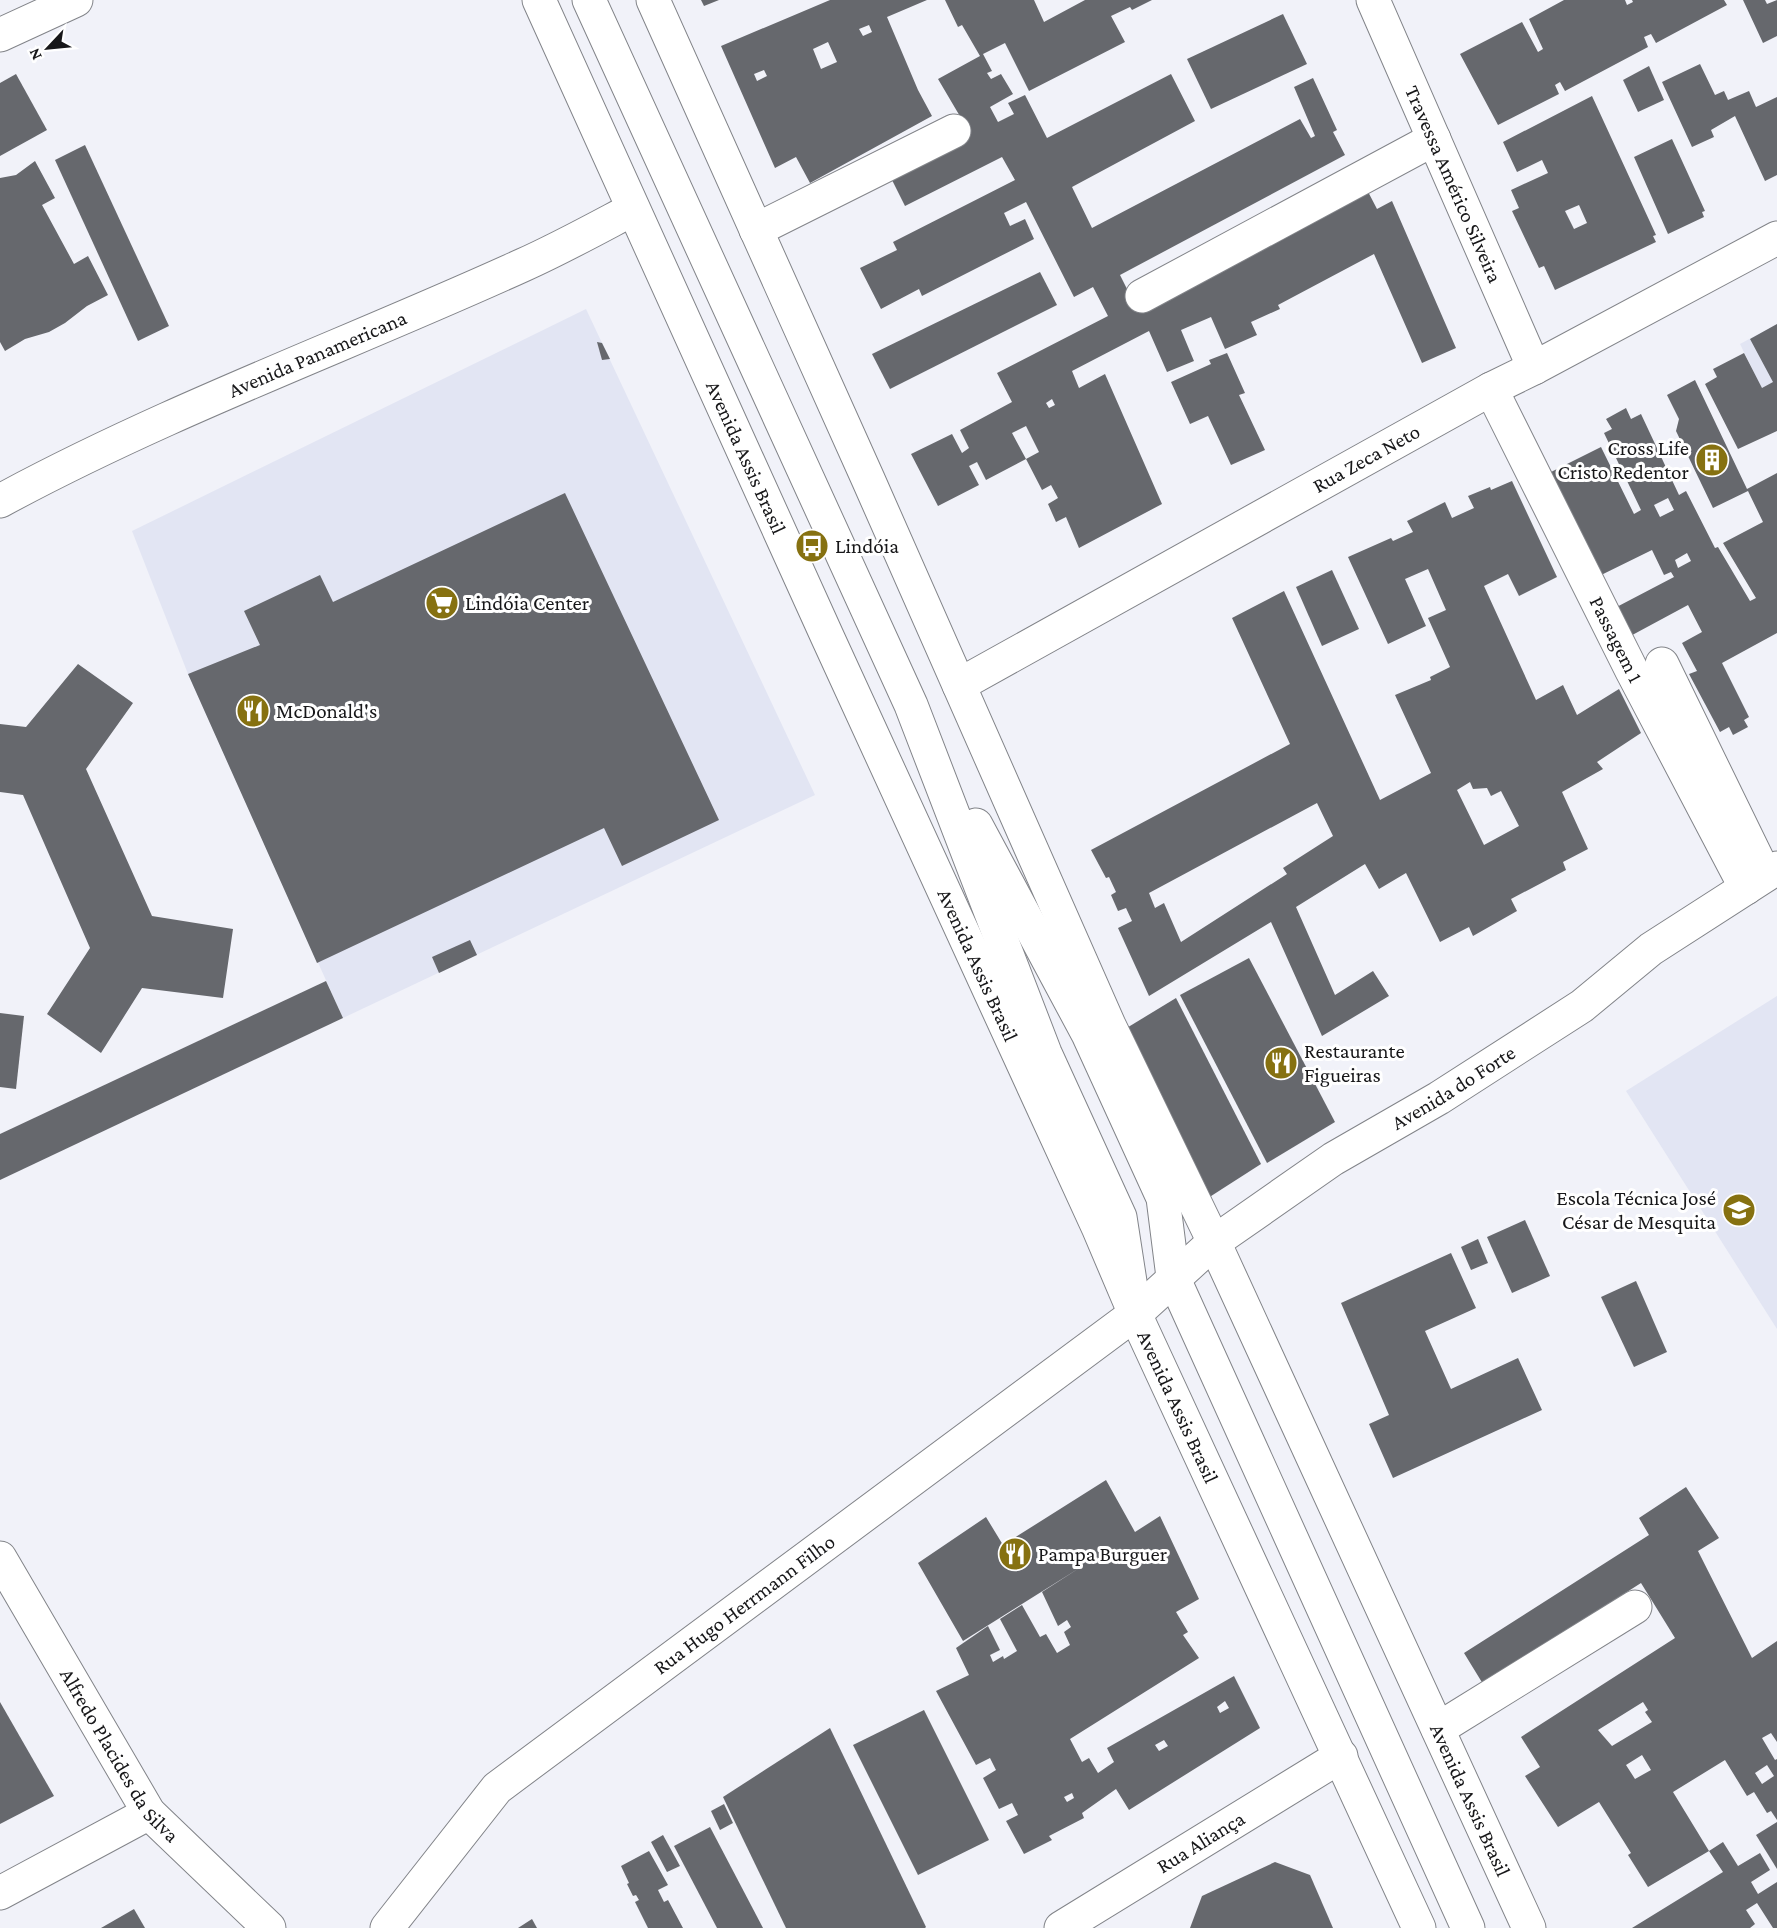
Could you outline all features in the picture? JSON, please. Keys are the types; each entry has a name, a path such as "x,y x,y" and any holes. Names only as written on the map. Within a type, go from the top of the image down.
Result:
{"main road":[{"name":"Avenida Assis Brasil","path":"539,0 1098,1227 1135,1314 1419,1928"},
{"path":"589,0 911,705 1045,1053 1120,1217 1135,1314"},
{"name":"Avenida Assis Brasil","path":"653,0 1109,1025 1214,1242 1529,1928"},
{"name":"Travessa Américo Silveira","path":"1373,0 1534,368"},
{"path":"0,35 59,4"},
{"path":"756,230 954,131"},
{"path":"1142,296 1434,140"},
{"name":"Avenida Panamericana","path":"0,501 45,477 242,386 524,264 633,209"},
{"name":"Rua Zeca Neto","path":"959,685 1491,389 1777,238"},
{"name":"Passagem 1","path":"1491,389 1632,671 1763,877"},
{"path":"1662,664 1763,877"},
{"path":"911,705 1088,1034 1163,1197 1173,1277"},
{"name":"Avenida do Forte","path":"1135,1314 1214,1242 1333,1159 1439,1098 1582,1006 1652,949 1763,877"},
{"path":"1163,1197 1214,1242"},
{"path":"1120,1217 1173,1277 1468,1928"},
{"name":"Rua Hugo Herrmann Filho","path":"387,1928 497,1788 1135,1314"},
{"name":"Alfredo Placides da Silva","path":"0,1558 149,1813 269,1928"},
{"path":"1438,1729 1635,1607"},
{"name":"Rua Aliança","path":"1061,1928 1341,1756"},
{"path":"0,1893 149,1813"}],"shaded area":[{"name":"Lindóia Center","path":"586,309 815,795 343,1018 188,674 132,531"},
{"path":"1777,324 1777,419 1740,344"},
{"name":"Escola Técnica José César de Mesquita","path":"1777,996 1777,1329 1626,1091"}],"building":[{"path":"701,0 719,0 704,6"},
{"path":"830,0 927,0 887,17 918,90 932,116 810,183 796,157 775,168 721,46","holes":["869,25 872,32 863,36 859,29","828,42 837,62 821,69 813,49","764,70 767,76 757,81 754,74"]},
{"path":"945,0 1034,0 1044,22 1085,0 1152,0 1132,10 1130,7 1111,16 1125,42 1029,91 1005,43 983,54 992,71 987,73 991,79 1001,74 1013,94 990,107 998,122 1014,114 1008,103 1025,95 1047,138 1171,74 1195,121 1072,187 1092,228 1300,119 1311,138 1315,136 1294,87 1313,78 1337,130 1333,132 1345,155 1120,275 1135,305 1364,184 1377,209 1392,201 1456,348 1422,363 1374,254 1278,305 1280,309 1251,322 1257,335 1225,349 1211,317 1181,330 1194,361 1167,372 1149,331 1072,371 1079,388 1105,374 1162,504 1079,548 1066,517 1056,522 1048,504 1058,498 1051,485 1042,490 1026,459 986,480 977,462 969,466 979,485 938,506 911,454 952,434 962,453 969,448 960,430 1012,402 997,373 1108,316 1093,287 1074,297 1026,202 1004,213 1010,226 1025,219 1034,239 922,296 919,289 881,309 860,268 897,250 893,242 1015,180 1002,157 905,206 890,176 971,135 938,79 980,56 962,25 958,27","holes":["1052,399 1055,405 1049,408 1046,403","1026,426 1039,452 1026,459 1012,433"]},
{"path":"1564,0 1625,0 1627,5 1633,2 1632,0 1724,0 1727,5 1656,43 1651,34 1644,37 1648,47 1565,91 1560,82 1555,85 1559,94 1498,125 1460,54 1522,22 1538,52 1543,49 1529,19"},
{"path":"1743,0 1765,0 1767,4 1777,0 1777,36 1763,43"},
{"path":"1283,14 1307,64 1211,109 1187,59"},
{"path":"1700,64 1715,95 1724,91 1728,100 1749,91 1756,107 1777,97 1777,175 1765,181 1735,116 1711,130 1714,137 1692,147 1662,82"},
{"path":"1649,66 1664,100 1638,112 1623,80"},
{"path":"16,74 47,130 0,156 0,83"},
{"path":"1592,96 1656,235 1653,236 1656,242 1555,290 1544,266 1539,268 1512,211 1519,208 1511,190 1548,173 1542,160 1517,172 1503,142","holes":["1579,205 1587,223 1574,229 1565,211"]},
{"path":"1672,139 1705,211 1702,212 1704,217 1668,234 1634,157"},
{"path":"85,145 169,326 138,341 55,160"},
{"path":"35,161 55,198 42,205 74,264 88,256 108,295 87,306 49,332 25,339 5,351 0,342 0,178 16,175"},
{"path":"1040,272 1057,305 890,389 872,354"},
{"path":"1777,324 1777,431 1738,449 1705,384 1717,377 1713,369 1744,353 1762,388 1773,382 1750,339"},
{"path":"597,342 602,343 610,359 602,360"},
{"path":"1227,353 1245,393 1239,395 1265,450 1231,465 1208,416 1190,424 1171,382 1211,364 1209,360"},
{"path":"1695,380 1747,489 1777,473 1777,633 1722,663 1749,717 1744,720 1748,727 1733,735 1729,727 1720,732 1689,674 1697,671 1682,643 1702,632 1688,605 1623,640 1609,611 1674,577 1671,572 1664,575 1652,550 1593,579 1543,476 1601,447 1634,514 1641,510 1604,433 1612,429 1606,419 1626,408 1631,419 1641,414 1679,495 1686,491 1715,548 1718,547 1750,601 1756,598 1723,543 1763,522 1748,491 1713,508 1676,431 1679,419 1667,395","holes":["1668,498 1674,510 1660,517 1654,505","1687,553 1691,561 1678,568 1675,560"]},
{"path":"1512,481 1557,577 1519,596 1508,574 1484,586 1536,700 1563,685 1577,715 1619,689 1641,733 1597,762 1603,769 1562,792 1588,849 1563,862 1566,870 1511,899 1517,911 1473,936 1469,927 1440,942 1406,873 1379,889 1365,864 1296,907 1335,995 1373,971 1389,996 1322,1036 1271,922 1149,996 1118,928 1132,921 1126,908 1118,911 1111,895 1116,892 1091,850 1290,744 1232,618 1284,591 1380,800 1431,773 1395,695 1431,680 1430,677 1450,667 1428,618 1446,610 1428,569 1405,579 1426,626 1388,644 1348,557 1391,538 1393,541 1413,532 1407,521 1445,502 1452,518 1474,508 1468,496 1490,487 1491,490","holes":["1470,782 1473,789 1487,788 1491,796 1501,791 1519,826 1484,845 1457,790","1317,803 1333,836 1283,868 1287,874 1181,942 1164,903 1155,908 1149,893"]},
{"path":"565,493 719,820 622,866 604,828 317,963 188,674 260,645 244,611 320,575 333,602"},
{"path":"1332,570 1359,629 1322,646 1296,587"},
{"path":"78,664 133,703 86,769 152,916 233,929 223,998 142,988 101,1053 47,1014 90,948 23,795 0,792 0,724 26,727"},
{"path":"470,940 477,955 439,973 432,957"},
{"path":"1249,958 1335,1122 1267,1163 1180,995"},
{"path":"326,981 343,1018 0,1180 0,1134"},
{"path":"1176,998 1261,1164 1208,1198 1125,1029"},
{"path":"0,1013 24,1016 16,1089 0,1087"},
{"path":"1525,1220 1550,1276 1512,1293 1487,1237"},
{"path":"1478,1239 1488,1263 1471,1270 1461,1247"},
{"path":"1451,1253 1476,1308 1425,1331 1451,1389 1518,1358 1542,1410 1393,1478 1369,1424 1389,1415 1341,1303"},
{"path":"1636,1281 1667,1352 1634,1367 1601,1297"},
{"path":"1106,1480 1135,1532 1160,1516 1199,1599 1176,1612 1188,1632 1183,1635 1199,1658 1070,1739 1082,1762 1089,1758 1098,1773 1114,1762 1107,1748 1234,1676 1260,1728 1129,1810 1116,1789 1082,1813 1084,1818 1049,1836 1052,1840 1024,1854 1006,1821 1018,1815 1012,1803 999,1809 983,1778 996,1770 990,1758 976,1765 936,1691 969,1675 956,1648 988,1626 1000,1650 990,1655 993,1662 1003,1656 1004,1659 1017,1651 1000,1619 1022,1605 1040,1637 1046,1634 1057,1653 1070,1645 1064,1632 1071,1627 1067,1620 1058,1626 1042,1592 1081,1567 963,1641 918,1563 986,1517 1003,1545","holes":["1225,1701 1229,1708 1220,1713 1217,1707","1164,1740 1168,1746 1159,1751 1155,1745","1072,1793 1074,1798 1067,1802 1064,1797"]},
{"path":"1686,1487 1719,1538 1698,1551 1752,1658 1777,1641 1777,1742 1771,1733 1762,1738 1775,1760 1777,1759 1777,1820 1771,1811 1767,1813 1754,1792 1747,1796 1725,1760 1673,1792 1709,1851 1648,1887 1628,1855 1631,1853 1599,1802 1558,1827 1525,1776 1540,1767 1521,1737 1675,1638 1641,1583 1483,1684 1464,1653 1649,1535 1639,1518","holes":["1643,1702 1648,1710 1645,1712 1652,1722 1612,1746 1598,1730","1642,1755 1651,1770 1635,1779 1626,1765","1767,1765 1774,1776 1762,1784 1755,1773"]},
{"path":"0,1702 54,1796 0,1824"},
{"path":"924,1710 989,1840 918,1875 853,1745"},
{"path":"830,1728 925,1928 786,1928 723,1797"},
{"path":"724,1804 733,1823 720,1830 711,1811"},
{"path":"1777,1822 1777,1869 1756,1835"},
{"path":"710,1827 763,1928 717,1928 674,1846"},
{"path":"663,1835 680,1866 667,1872 651,1842"},
{"path":"1723,1842 1738,1866 1760,1853 1770,1870 1751,1882 1758,1894 1777,1882 1777,1928 1773,1928 1757,1903 1746,1910 1755,1924 1750,1928 1632,1928 1723,1872 1709,1851"},
{"path":"649,1851 668,1885 658,1890 664,1902 668,1900 683,1928 648,1928 635,1902 639,1900 636,1895 633,1896 627,1884 629,1883 621,1866"},
{"path":"1275,1862 1310,1875 1333,1928 1190,1928 1202,1896"},
{"path":"134,1909 145,1928 101,1928"},
{"path":"532,1919 537,1928 518,1928"}],"place":[{"name":"Cross Life Cristo Redentor","path":"1712,460"},
{"name":"Lindóia","path":"812,546"},
{"name":"Lindóia Center","path":"442,603"},
{"name":"McDonald's","path":"253,711"},
{"name":"Restaurante Figueiras","path":"1281,1063"},
{"name":"Escola Técnica José César de Mesquita","path":"1739,1210"},
{"name":"Pampa Burguer","path":"1015,1554"}]}
